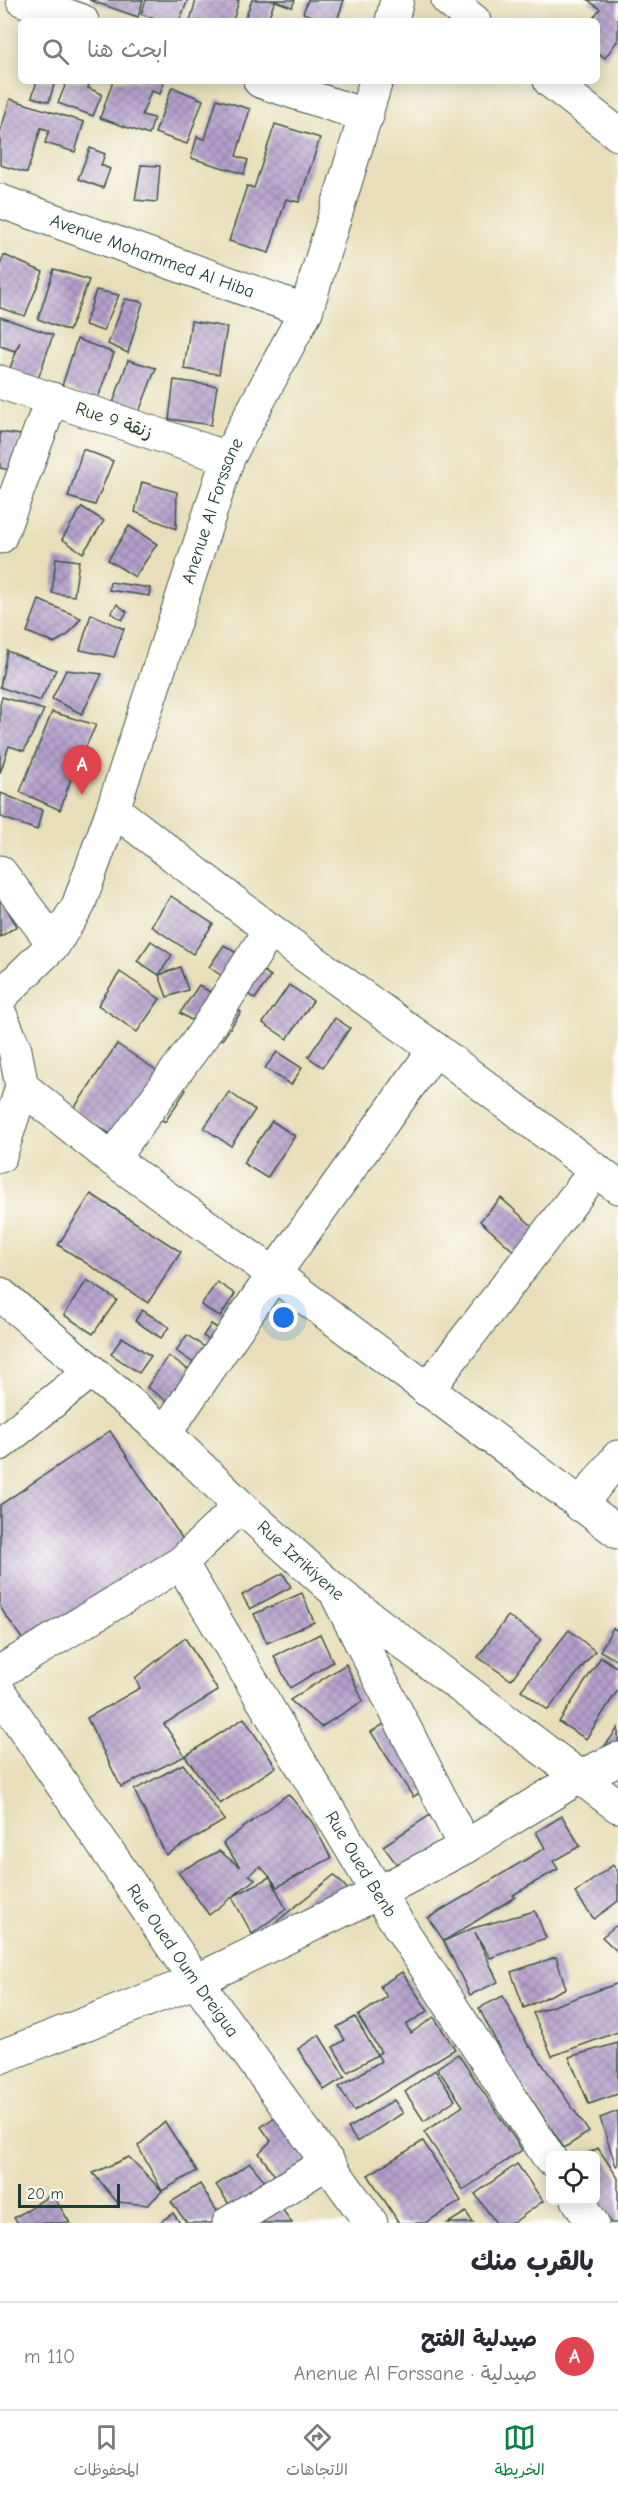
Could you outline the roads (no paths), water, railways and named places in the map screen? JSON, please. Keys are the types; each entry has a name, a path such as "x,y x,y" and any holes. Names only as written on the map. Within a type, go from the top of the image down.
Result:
{"street":[{"path":"23,0 74,18"},
{"path":"393,18 397,0"},
{"path":"448,0 470,18"},
{"path":"269,84 367,116"},
{"name":"Anenue Al Forssane","path":"0,997 54,944 78,906 113,809 228,458 306,311 375,84"},
{"path":"554,84 618,134"},
{"name":"Avenue Mohammed Al Hiba","path":"0,201 306,311"},
{"name":"Rue 9 زنقة","path":"0,382 228,458"},
{"path":"0,537 52,399"},
{"path":"113,809 270,930 435,1049 607,1179 427,1390"},
{"path":"0,872 54,944"},
{"path":"112,1159 202,1036 270,930"},
{"path":"0,1014 15,1050 21,1087 0,1156"},
{"path":"165,1433 274,1274 435,1049"},
{"path":"21,1087 112,1159 274,1274 618,1532"},
{"name":"Rue Izrikiyene","path":"0,1293 165,1433 240,1506 335,1591 618,1806"},
{"path":"0,1444 91,1371"},
{"path":"580,1505 618,1457"},
{"path":"0,1672 181,1563 240,1506"},
{"name":"Rue Oued Benb","path":"181,1563 378,1893 546,2153"},
{"path":"335,1591 465,1847"},
{"name":"Rue Oued Oum Dreigua","path":"0,1693 196,1981 371,2223"},
{"path":"0,2057 196,1981 378,1893 465,1847 579,1777 618,1759"},
{"path":"229,2223 328,2162"},
{"path":"581,2205 592,2223"}],"place":[{"name":"صيدلية الفتح","path":"82,795"}]}
